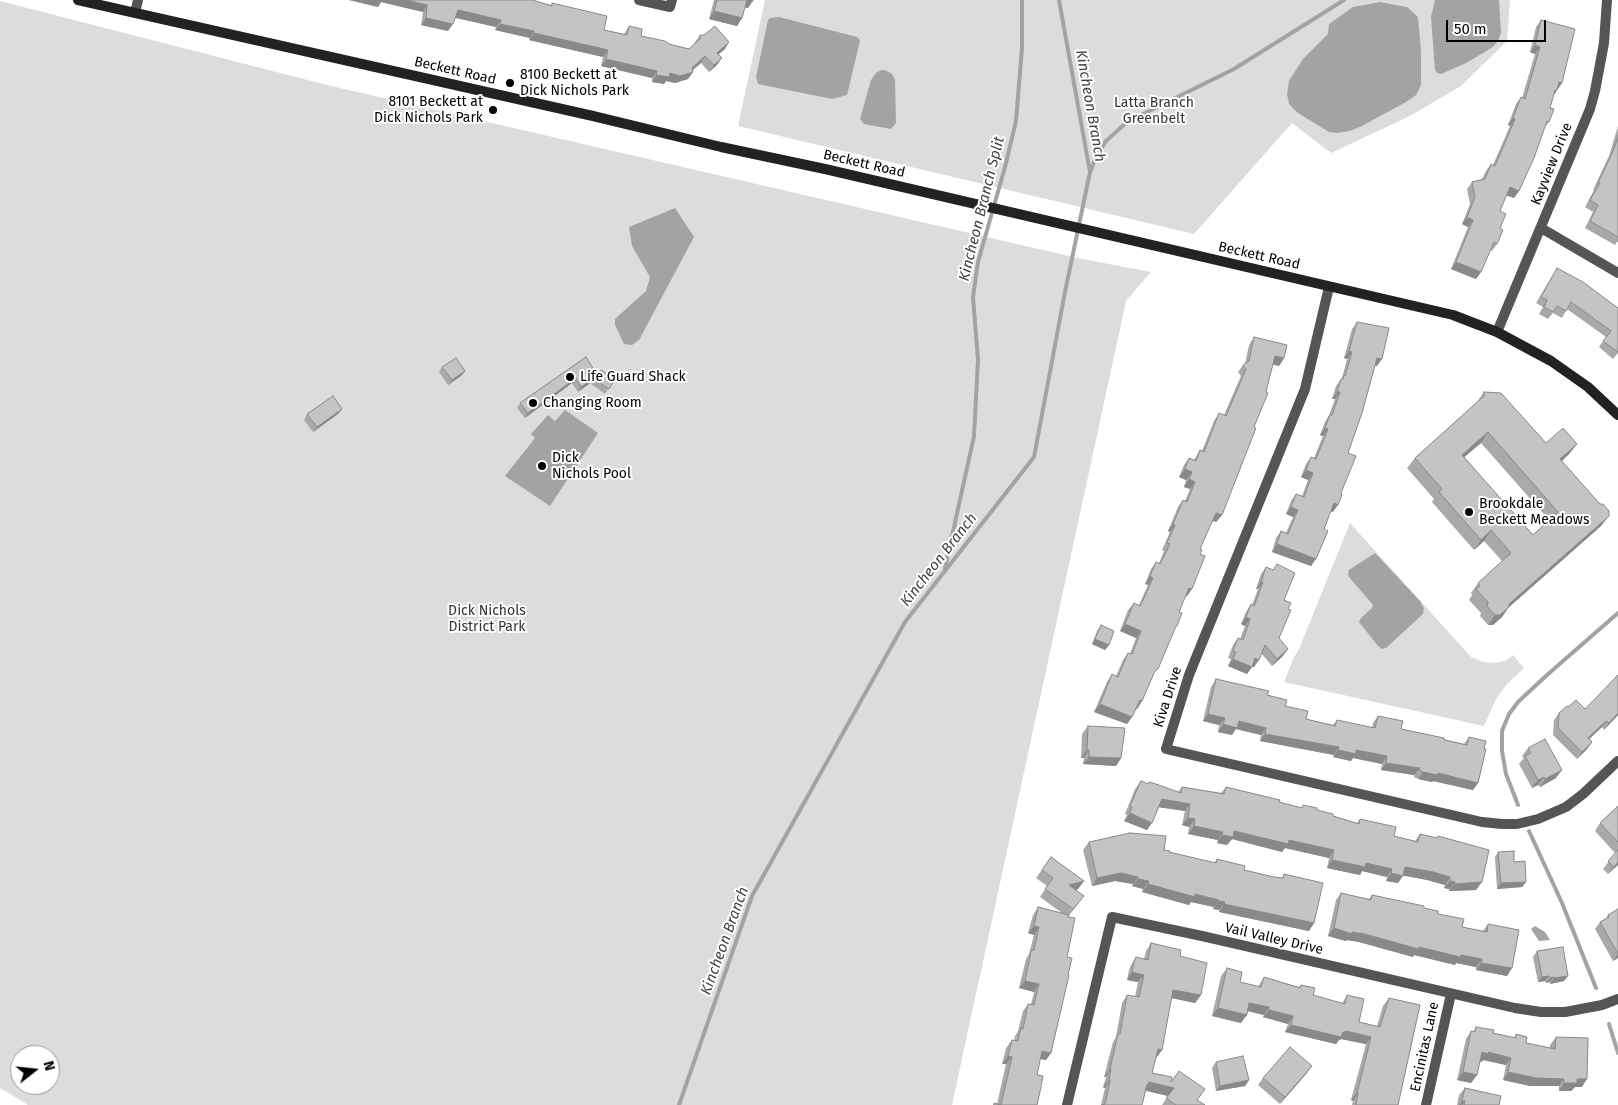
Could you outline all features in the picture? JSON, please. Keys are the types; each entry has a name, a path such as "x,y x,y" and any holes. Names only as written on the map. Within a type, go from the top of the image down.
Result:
{"street":[{"name":"Beckett Road","path":"78,0 825,169 1453,315 1497,332 1551,361 1588,387 1618,415"},
{"path":"135,13 138,0"},
{"path":"639,0 671,4"},
{"name":"Kayview Drive","path":"1497,332 1576,143 1595,91 1604,43 1607,0"},
{"path":"1541,228 1618,273"},
{"name":"Kiva Drive","path":"1329,287 1305,388 1189,675 1166,750 1482,822 1502,824 1517,824 1538,819 1566,807 1584,794 1618,761"},
{"name":"Vail Valley Drive","path":"1068,1105 1112,917 1212,938 1515,1008 1541,1012 1565,1012 1582,1010 1618,999"},
{"name":"Encinitas Lane","path":"1426,1105 1451,994"}],"green space":[{"name":"Latta Branch Greenbelt","path":"765,0 1510,0 1507,41 1461,86 1408,117 1331,153 1292,123 1194,234 738,126"},
{"name":"Dick Nichols District Park","path":"0,1 327,85 1082,259 1151,272 1126,301 952,1105 28,1105 12,1095 60,1095 60,1045 10,1045 10,1094 0,1088"},
{"path":"1350,523 1471,657 1483,662 1495,663 1505,661 1513,655 1524,668 1507,684 1496,699 1484,726 1284,682"}],"shaded area":[{"path":"1435,0 1499,0 1501,33 1498,41 1493,47 1466,63 1441,74 1437,73 1435,70 1431,17"},
{"path":"1380,2 1407,7 1418,17 1421,85 1416,95 1406,102 1362,126 1350,131 1329,132 1298,113 1289,104 1287,94 1289,81 1303,59 1328,34 1329,24 1353,7"},
{"path":"779,17 857,37 860,40 847,95 832,99 758,84 756,77 768,20"},
{"path":"881,70 892,74 895,80 896,123 891,129 864,124 860,119 871,80"},
{"path":"675,208 694,237 639,340 632,345 624,344 615,325 615,319 646,291 650,277 632,246 629,227"},
{"path":"565,410 598,433 550,506 505,476 535,438 531,434 548,415 555,421"},
{"path":"1375,553 1420,601 1424,608 1423,614 1386,648 1382,649 1359,622 1373,605 1348,574 1349,570"},
{"path":"1535,926 1545,932 1550,940 1539,941 1531,929"}],"building":[{"path":"406,0 532,0 552,6 552,3 607,16 604,30 627,35 629,26 642,29 641,36 689,49 700,39 700,35 704,35 715,26 729,42 717,53 722,58 714,65 705,56 692,68 693,72 680,76 670,73 669,77 656,75 657,71 606,59 608,50 500,24 501,20 458,10 453,24 426,18 427,5"},
{"path":"717,0 747,0 742,18 714,11"},
{"path":"1541,20 1575,29 1562,83 1559,82 1557,90 1555,90 1550,108 1554,109 1549,122 1547,121 1534,158 1519,191 1510,187 1500,211 1506,214 1500,228 1503,230 1497,244 1494,242 1481,272 1456,262 1473,220 1467,217 1475,197 1472,182 1485,179 1491,164 1495,166 1515,119 1513,118 1521,97 1525,99 1540,47 1535,45"},
{"path":"1618,136 1618,237 1590,221 1598,205 1590,200 1600,183 1598,183"},
{"path":"1557,268 1583,282 1618,308 1618,352 1603,341 1611,331 1571,302 1566,311 1557,306 1553,312 1544,307 1547,300 1541,297"},
{"path":"1357,322 1389,328 1382,359 1377,358 1362,413 1348,453 1356,456 1338,505 1334,503 1324,529 1328,531 1316,559 1277,544 1281,531 1288,534 1298,510 1291,507 1296,494 1304,497 1313,473 1306,470 1311,457 1316,459 1328,429 1325,428 1340,392 1337,392 1341,379 1345,376 1352,352 1349,351"},
{"path":"1254,337 1287,345 1284,358 1275,356 1266,392 1268,393 1222,515 1216,513 1200,549 1202,550 1200,554 1205,556 1192,589 1189,588 1179,612 1182,613 1177,626 1158,669 1155,671 1142,701 1140,700 1132,717 1100,704 1112,674 1118,677 1128,653 1132,654 1141,631 1125,624 1134,603 1140,606 1144,598 1153,578 1150,576 1156,562 1160,564 1170,544 1167,543 1183,500 1187,502 1195,482 1189,479 1192,472 1185,469 1189,458 1196,461 1200,450 1204,452 1219,413 1226,416 1246,369 1243,365 1249,361"},
{"path":"586,357 597,375 601,370 615,379 609,389 594,379 597,376 581,387 576,378 528,413 520,403"},
{"path":"456,358 465,371 452,380 442,367"},
{"name":"Brookdale Beckett Meadows","path":"1484,392 1501,393 1546,443 1563,428 1577,444 1560,459 1600,504 1603,504 1609,511 1609,516 1509,604 1509,607 1500,615 1495,615 1487,606 1488,602 1476,589 1480,586 1478,583 1511,553 1491,530 1481,540 1439,492 1442,489 1415,458 1484,396","holes":["1488,432 1558,512 1533,535 1462,455"]},
{"path":"333,396 342,409 317,427 307,414"},
{"path":"1277,564 1295,573 1284,600 1291,603 1288,609 1291,610 1279,638 1288,649 1277,659 1265,645 1259,660 1255,658 1252,667 1233,659 1236,652 1233,651 1238,638 1243,640 1250,619 1246,617 1251,604 1254,606 1263,582 1261,581 1266,567 1273,570"},
{"path":"1101,625 1114,631 1109,645 1095,639"},
{"path":"1618,675 1618,713 1609,723 1606,721 1588,738 1592,742 1582,752 1558,728 1559,713 1576,700 1585,709"},
{"path":"1216,679 1269,691 1267,695 1287,700 1285,706 1308,711 1306,719 1335,726 1337,720 1375,728 1378,716 1403,721 1401,729 1444,738 1444,740 1467,745 1469,737 1486,741 1478,783 1438,773 1437,775 1423,772 1419,770 1420,768 1386,763 1387,756 1356,750 1356,754 1338,750 1339,747 1265,734 1266,728 1239,721 1237,728 1223,724 1225,718 1208,714"},
{"path":"1088,726 1125,728 1121,758 1089,757 1089,750 1087,750"},
{"path":"1545,739 1562,770 1545,779 1544,777 1538,780 1525,756 1531,753 1528,748"},
{"path":"1141,781 1148,784 1149,782 1153,783 1181,793 1182,787 1224,794 1226,787 1280,800 1279,802 1302,808 1303,805 1317,808 1317,810 1359,824 1360,819 1396,827 1394,836 1418,842 1420,834 1437,838 1438,836 1489,850 1482,882 1454,884 1455,882 1450,881 1450,877 1405,867 1403,876 1391,873 1392,869 1366,863 1365,867 1332,860 1334,850 1289,840 1288,844 1234,831 1233,837 1222,835 1223,832 1194,826 1195,819 1188,818 1190,804 1162,799 1152,823 1130,813 1132,807 1130,806"},
{"path":"1618,806 1618,842 1600,823"},
{"path":"1130,833 1166,836 1164,850 1169,852 1216,863 1217,859 1245,866 1244,870 1274,877 1283,878 1284,874 1323,883 1314,923 1224,904 1225,902 1195,894 1195,897 1148,884 1149,881 1121,873 1097,878 1089,842"},
{"path":"1618,850 1618,862 1614,867 1608,861"},
{"path":"1514,851 1514,862 1525,861 1526,882 1501,883 1498,852"},
{"path":"1051,857 1084,881 1069,885 1084,896 1073,909 1045,889 1053,878 1042,870"},
{"path":"1341,893 1371,900 1372,895 1424,906 1424,908 1438,911 1438,914 1464,919 1462,927 1487,932 1488,924 1519,930 1512,968 1481,963 1482,959 1461,955 1460,957 1419,947 1418,949 1365,934 1352,932 1352,934 1334,928"},
{"path":"1038,907 1069,915 1068,917 1075,918 1067,957 1072,958 1051,1053 1042,1051 1037,1075 1043,1076 1037,1105 1001,1105 1012,1057 1008,1056 1012,1040 1018,1041 1021,1028 1023,1029 1028,1004 1034,1005 1039,984 1025,981 1031,951 1034,950 1039,927 1034,926"},
{"path":"1618,909 1618,954 1600,922"},
{"path":"1151,943 1181,950 1180,956 1207,963 1201,995 1173,990 1162,1050 1158,1049 1152,1073 1172,1077 1171,1082 1179,1071 1205,1089 1197,1100 1205,1105 1176,1105 1166,1098 1174,1088 1149,1082 1142,1105 1104,1105 1127,995 1139,997 1144,975 1132,972 1136,957 1148,960"},
{"path":"1563,947 1568,976 1542,977 1537,951"},
{"path":"1227,968 1242,972 1240,982 1261,987 1264,977 1300,988 1301,985 1315,988 1313,995 1345,1004 1347,995 1364,999 1359,1022 1380,1027 1389,998 1420,1005 1398,1105 1356,1105 1357,1093 1371,1037 1346,1031 1343,1032 1341,1037 1291,1025 1293,1016 1269,1010 1269,1007 1249,1003 1247,1014 1245,1014 1247,1015 1218,1008"},
{"path":"1476,1027 1494,1030 1493,1033 1516,1038 1516,1034 1527,1037 1526,1043 1555,1049 1556,1037 1588,1038 1587,1079 1577,1079 1577,1083 1564,1083 1564,1079 1536,1078 1508,1072 1511,1058 1488,1052 1488,1054 1482,1052 1477,1075 1463,1072 1471,1031 1475,1032"},
{"path":"1290,1047 1312,1066 1285,1097 1263,1078"},
{"path":"1243,1056 1249,1080 1220,1086 1216,1062"},
{"path":"1465,1088 1501,1096 1499,1105 1464,1105 1465,1101 1462,1101"}],"waterway":[{"name":"Kincheon Branch Split","path":"945,568 974,436 978,360 973,297 978,262 1016,121 1022,48 1022,0"},
{"name":"Kincheon Branch","path":"679,1105 752,896 905,622 1034,457 1090,172 1059,0"},
{"path":"1091,170 1095,159 1106,141 1127,122 1234,69 1344,0"},
{"path":"1518,805 1506,774 1502,751 1502,731 1509,714 1518,702 1547,675 1618,613"},
{"path":"1529,831 1562,903 1596,988"},
{"path":"1609,1024 1618,1053"}],"place":[{"name":"8100 Beckett at Dick Nichols Park","path":"510,83"},
{"name":"8101 Beckett at Dick Nichols Park","path":"493,110"},
{"name":"Life Guard Shack","path":"570,377"},
{"name":"Changing Room","path":"533,403"},
{"name":"Dick Nichols Pool","path":"542,466"},
{"name":"Brookdale Beckett Meadows","path":"1469,512"}]}
